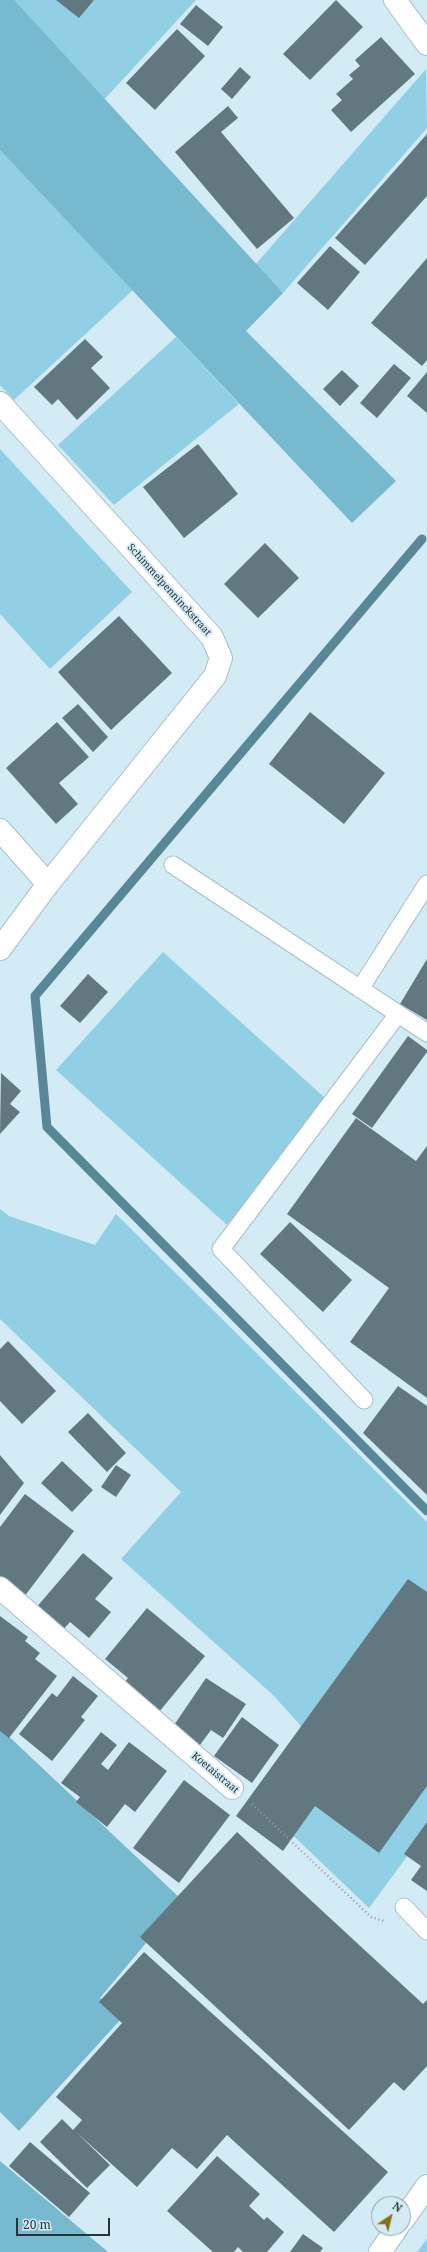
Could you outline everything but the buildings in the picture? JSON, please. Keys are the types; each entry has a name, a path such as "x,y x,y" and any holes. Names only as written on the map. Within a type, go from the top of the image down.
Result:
{"street":[{"path":"395,0 427,44"},
{"name":"Schimmelpenninckstraat","path":"0,403 212,637 221,658 215,676 48,884 0,949"},
{"path":"0,830 48,884"},
{"name":"Koetaistraat","path":"0,1588 232,1788"},
{"path":"411,2209 427,2186"},
{"path":"380,2252 391,2236"}],"lane":[{"path":"173,865 427,1033"},
{"path":"360,989 427,884"},
{"path":"364,1400 221,1249 398,1014"},
{"path":"404,1907 427,1931"}],"path":[{"name":"Koetaistraat","path":"232,1788 256,1807 371,1917 383,1921 404,1907"}],"shaded area":[{"path":"0,0 14,0 283,293 246,331 396,481 352,523 0,150"},
{"path":"13,0 196,0 102,102"},
{"path":"426,69 427,128 283,293 255,265"},
{"path":"0,150 133,290 14,400 0,385"},
{"path":"176,337 239,404 114,505 58,445"},
{"path":"0,449 132,592 50,669 0,614"},
{"path":"163,952 334,1106 227,1225 56,1070"},
{"path":"0,1209 9,1216 95,1245 116,1214 427,1522 427,1829 369,1908 259,1803 309,1735 273,1695 121,1559 181,1492 0,1319"},
{"path":"0,1728 182,1900 100,1998 121,2019 19,2131 0,2112"},
{"path":"0,2161 108,2252 0,2252"},
{"path":"427,2239 427,2252 417,2252"}],"waterway":[{"path":"422,539 35,996 47,1127 427,1511"}]}
